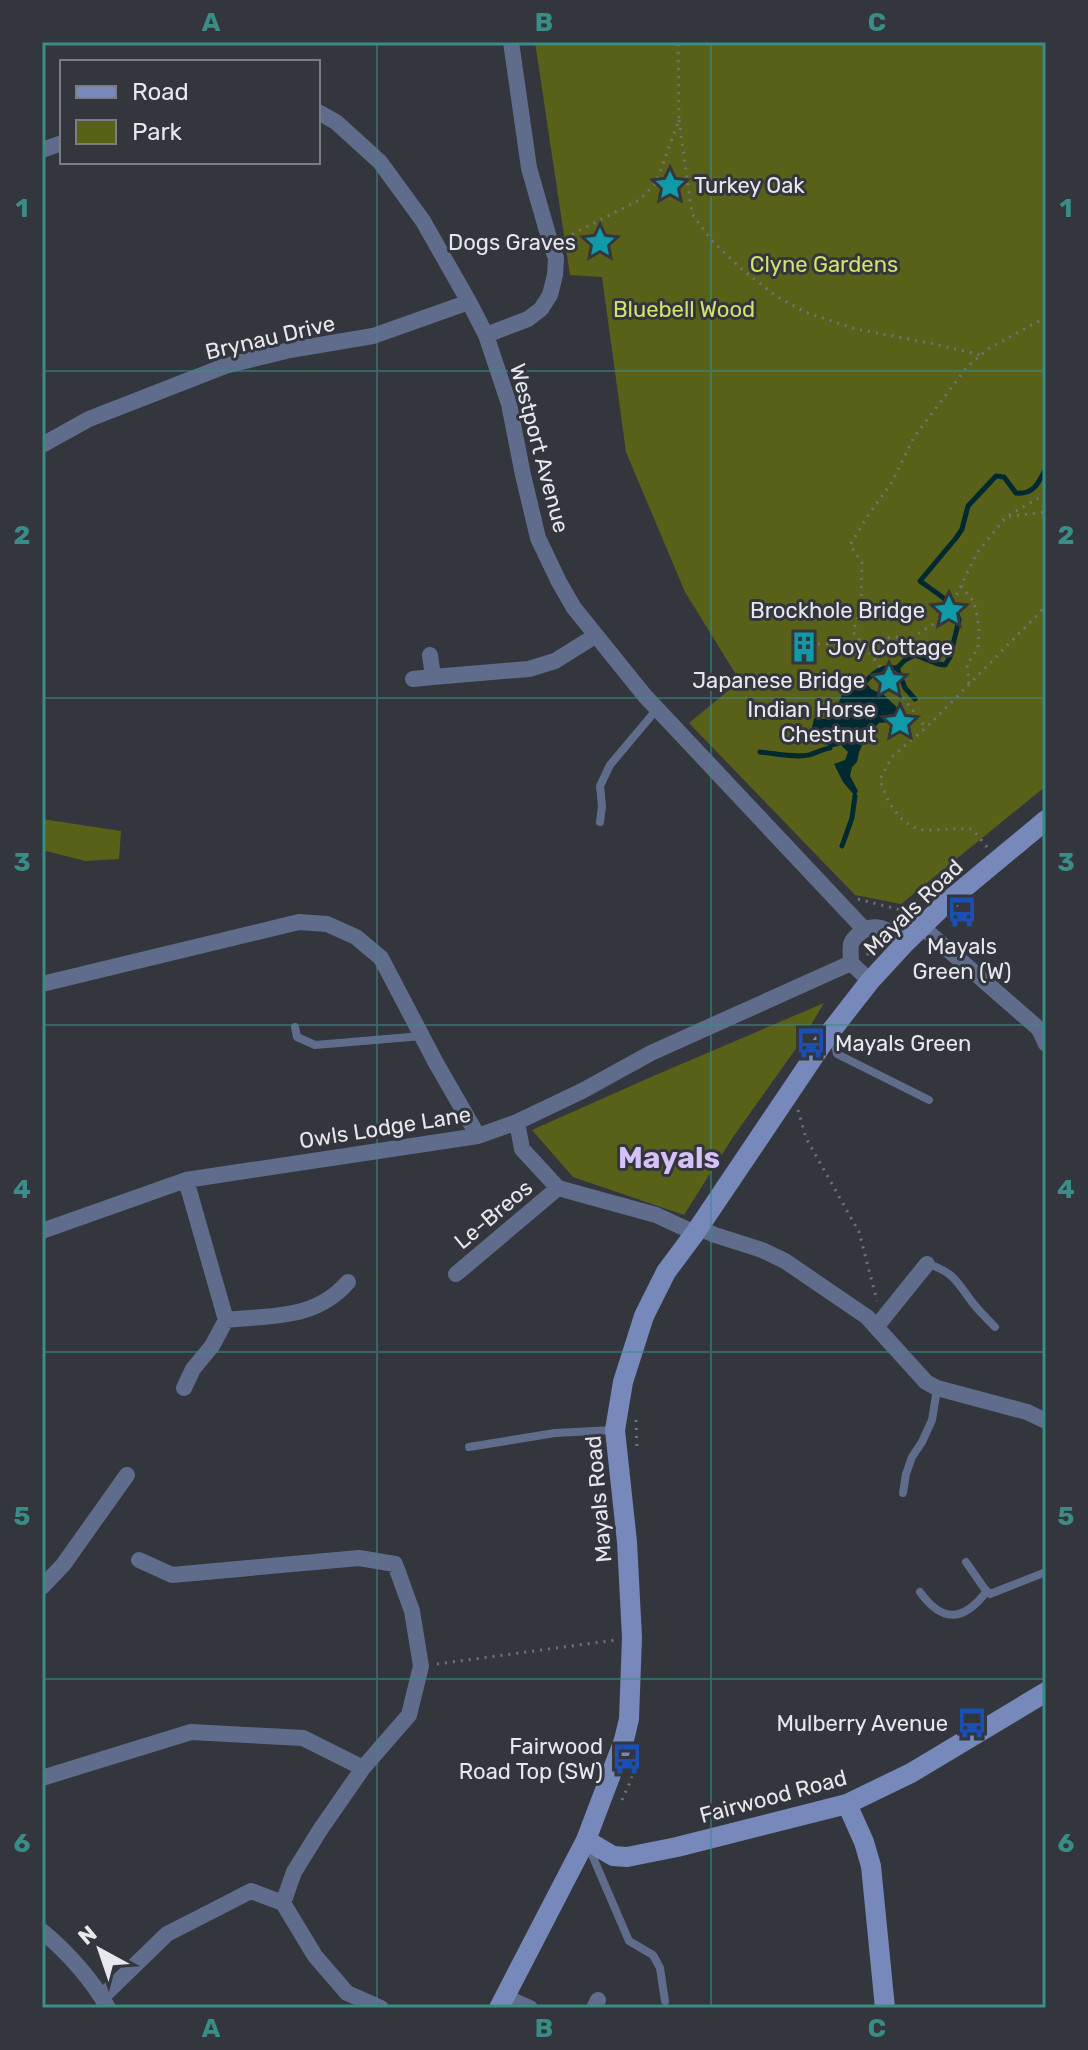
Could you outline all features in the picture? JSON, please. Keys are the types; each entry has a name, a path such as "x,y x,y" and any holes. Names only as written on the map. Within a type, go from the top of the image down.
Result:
{"main road":[{"name":"Mayals Road","path":"502,2002 586,1840 629,1719 632,1637 627,1542 615,1430 623,1382 644,1316 666,1272 831,1031 870,981 921,926 1046,820"},
{"name":"Fairwood Road","path":"586,1840 613,1856 627,1857 847,1804 911,1773 1046,1692"},
{"path":"847,1804 871,1866 885,2008"}],"street":[{"path":"486,335 528,319 541,309 550,295 555,275 556,258 529,168 511,42"},
{"name":"Westport Avenue","path":"320,113 336,122 380,162 423,221 486,335 509,404 538,538 574,608 657,709 864,929"},
{"name":"Brynau Drive","path":"42,445 89,419 225,366 290,350 373,336 469,302"},
{"path":"413,679 529,669 555,661 595,636"},
{"path":"430,655 433,677"},
{"path":"42,984 299,922 327,924 356,937 381,958 478,1136"},
{"path":"870,981 851,963 854,938 864,929 874,926 886,929 906,942"},
{"path":"921,926 1044,1035"},
{"name":"Owls Lodge Lane","path":"42,1231 186,1180 478,1136 517,1122 651,1053 851,963"},
{"path":"517,1122 522,1149 558,1188 656,1215 762,1250 785,1261 872,1322 926,1382 937,1388 1027,1412 1046,1421"},
{"path":"184,1388 226,1320 186,1180"},
{"name":"Le-Breos","path":"456,1274 558,1188"},
{"path":"872,1322 927,1264"},
{"path":"226,1320 306,1311 332,1299 348,1282"},
{"path":"42,1587 63,1565 127,1475"},
{"path":"139,1560 172,1575 359,1558 395,1564 412,1611 421,1666 409,1715 363,1768 320,1830 294,1872 283,1903"},
{"path":"42,1778 191,1732 303,1738 363,1768"},
{"path":"42,1931 57,1944 105,2002 167,1934 251,1891 283,1903 315,1956 347,1993 381,2008"},
{"path":"502,2002 530,2008"}],"lane":[{"path":"600,822 600,786 610,765 657,709"},
{"path":"295,1027 297,1037 315,1045 422,1036"},
{"path":"831,1031 837,1054 929,1100"},
{"path":"927,1264 951,1274 995,1327"},
{"path":"903,1493 912,1457 932,1420 937,1388"},
{"path":"469,1447 555,1433 615,1430"},
{"path":"966,1562 990,1594 1046,1572"},
{"path":"920,1592 937,1611 954,1615 972,1608 987,1591"},
{"path":"586,1840 629,1941 653,1955 660,1968 665,2001"}],"path":[{"path":"678,42 679,120 692,214 713,242 776,296 805,312 856,329 981,355"},
{"path":"551,245 639,200 656,183 679,120"},
{"path":"926,728 853,632 861,606 862,563 850,545 892,482 914,437 967,367 981,355 1046,317"},
{"path":"818,644 862,643 898,637 909,639 920,633 949,610 985,541 1006,517 1046,494"},
{"path":"1006,517 1046,512"},
{"path":"961,586 974,602 979,627 978,648 967,665 969,684"},
{"path":"989,850 972,829 922,830 907,823 884,795 880,779 892,757 926,728 1046,606"},
{"path":"839,904 849,895 905,911"},
{"path":"798,1110 806,1138 859,1232 878,1304 872,1322"},
{"path":"421,1666 632,1637"}],"green space":[{"name":"Clyne Gardens","path":"535,42 1046,42 1046,786 901,904 855,895 689,723 740,681 685,592 626,452 602,277 570,275"},
{"path":"42,819 121,831 119,859 85,861 42,850"},
{"path":"824,1003 684,1215 573,1177 532,1130 651,1077"}],"water":[{"path":"863,679 907,717 903,721 879,723 867,735 850,776 858,791 855,796 834,764 845,760 848,752 841,745 830,748 819,731 812,728 814,718 826,719 832,715 848,686"}],"waterway":[{"path":"897,668 915,655 945,665 950,657 959,620 953,607 920,581 962,529 968,506 996,476 1004,477 1016,493 1022,493 1035,486 1046,468"},
{"path":"865,682 879,670 897,668 905,688 915,699"},
{"path":"760,752 801,756 830,748"},
{"path":"842,846 852,818 855,796"}],"place":[{"name":"Turkey Oak","path":"670,185"},
{"name":"Dogs Graves","path":"600,242"},
{"name":"Brockhole Bridge","path":"949,610"},
{"name":"Joy Cottage","path":"804,647"},
{"name":"Japanese Bridge","path":"889,680"},
{"name":"Indian Horse Chestnut","path":"900,722"},
{"name":"Mayals Green (W)","path":"962,912"},
{"name":"Mayals Green","path":"811,1043"},
{"name":"Mulberry Avenue","path":"972,1723"},
{"name":"Fairwood Road Top (SW)","path":"627,1759"}],"district":[{"name":"Mayals","path":"669,1158"}],"park label":[{"name":"Bluebell Wood","path":"684,309"}]}
